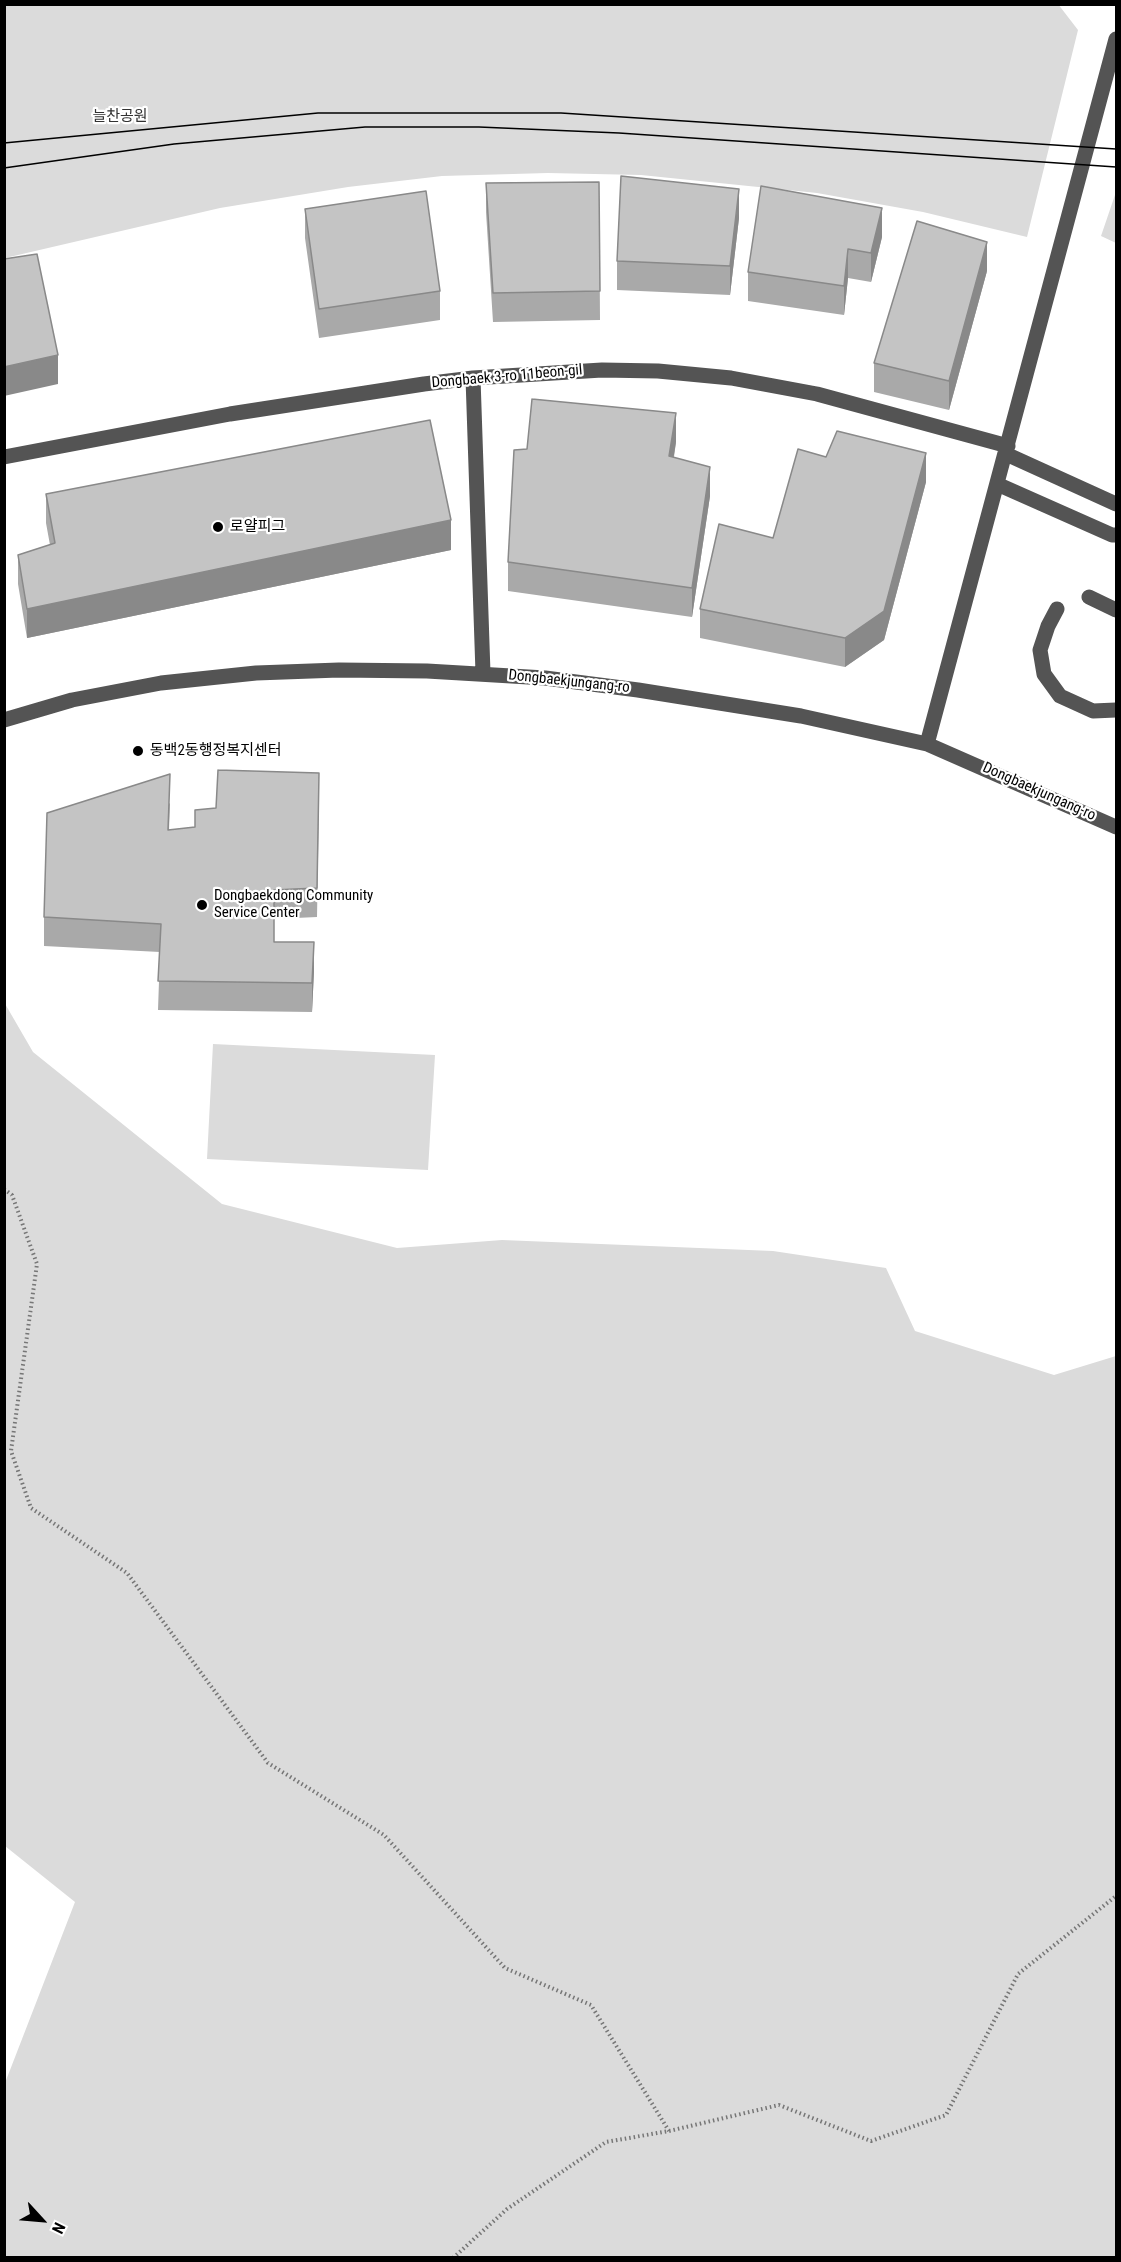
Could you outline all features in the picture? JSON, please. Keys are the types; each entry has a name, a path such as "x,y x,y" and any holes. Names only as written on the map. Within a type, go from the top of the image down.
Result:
{"street":[{"path":"927,744 1116,39"},
{"name":"Dongbaek 3-ro 11beon-gil","path":"4,457 230,414 473,378 602,370 658,370 731,378 818,394 1007,450 1116,504"},
{"path":"473,378 483,672"},
{"path":"997,484 1116,535"},
{"path":"1089,597 1116,610"},
{"path":"1057,609 1048,626 1040,650 1044,674 1060,696 1093,711 1116,710"},
{"name":"Dongbaekjungang-ro","path":"4,720 72,700 161,683 256,673 339,670 483,672 673,695 801,716 927,744 1116,827"}],"path":[{"path":"4,1189 12,1196 37,1264 11,1451 31,1508 127,1573 268,1763 384,1835 505,1968 591,2004 669,2131"},
{"path":"453,2258 507,2209 606,2142 669,2131 779,2105 871,2141 946,2115 1018,1974 1116,1896"}],"green space":[{"name":"늘찬공원","path":"1058,4 1078,30 1027,237 923,212 817,193 641,175 548,173 442,176 348,187 220,208 5,258 4,5"},
{"path":"1116,192 1116,243 1101,236"},
{"path":"4,1002 33,1052 222,1204 397,1248 502,1240 773,1251 886,1268 915,1331 1054,1375 1116,1356 1116,2257 5,2257 5,2083 75,1902 5,1846"},
{"path":"213,1044 435,1055 428,1170 207,1159"}],"building":[{"path":"621,176 739,189 730,266 617,261"},
{"path":"599,182 600,291 493,293 486,183"},
{"path":"761,186 882,208 871,253 848,249 844,286 748,272"},
{"path":"426,191 440,291 319,309 305,209"},
{"path":"917,221 987,242 949,381 874,363"},
{"path":"37,254 58,355 4,367 4,259"},
{"path":"532,399 676,413 669,456 710,467 692,588 508,562 514,450 527,449"},
{"path":"430,420 451,520 27,609 18,555 55,543 46,494"},
{"path":"837,431 926,453 884,611 845,638 700,609 719,524 773,538 798,449 826,457"},
{"path":"218,770 319,773 317,888 274,890 274,942 314,942 312,983 158,981 161,924 44,917 47,813 170,774 168,830 195,827 195,810 216,808"}],"tram line":[{"path":"4,143 318,113 561,113 1116,149"},
{"path":"4,168 174,144 365,127 479,127 619,133 1116,167"}],"place":[{"name":"로얄피그","path":"218,527"},
{"name":"동백2동행정복지센터","path":"138,751"},
{"name":"Dongbaekdong Community Service Center","path":"202,905"}]}
